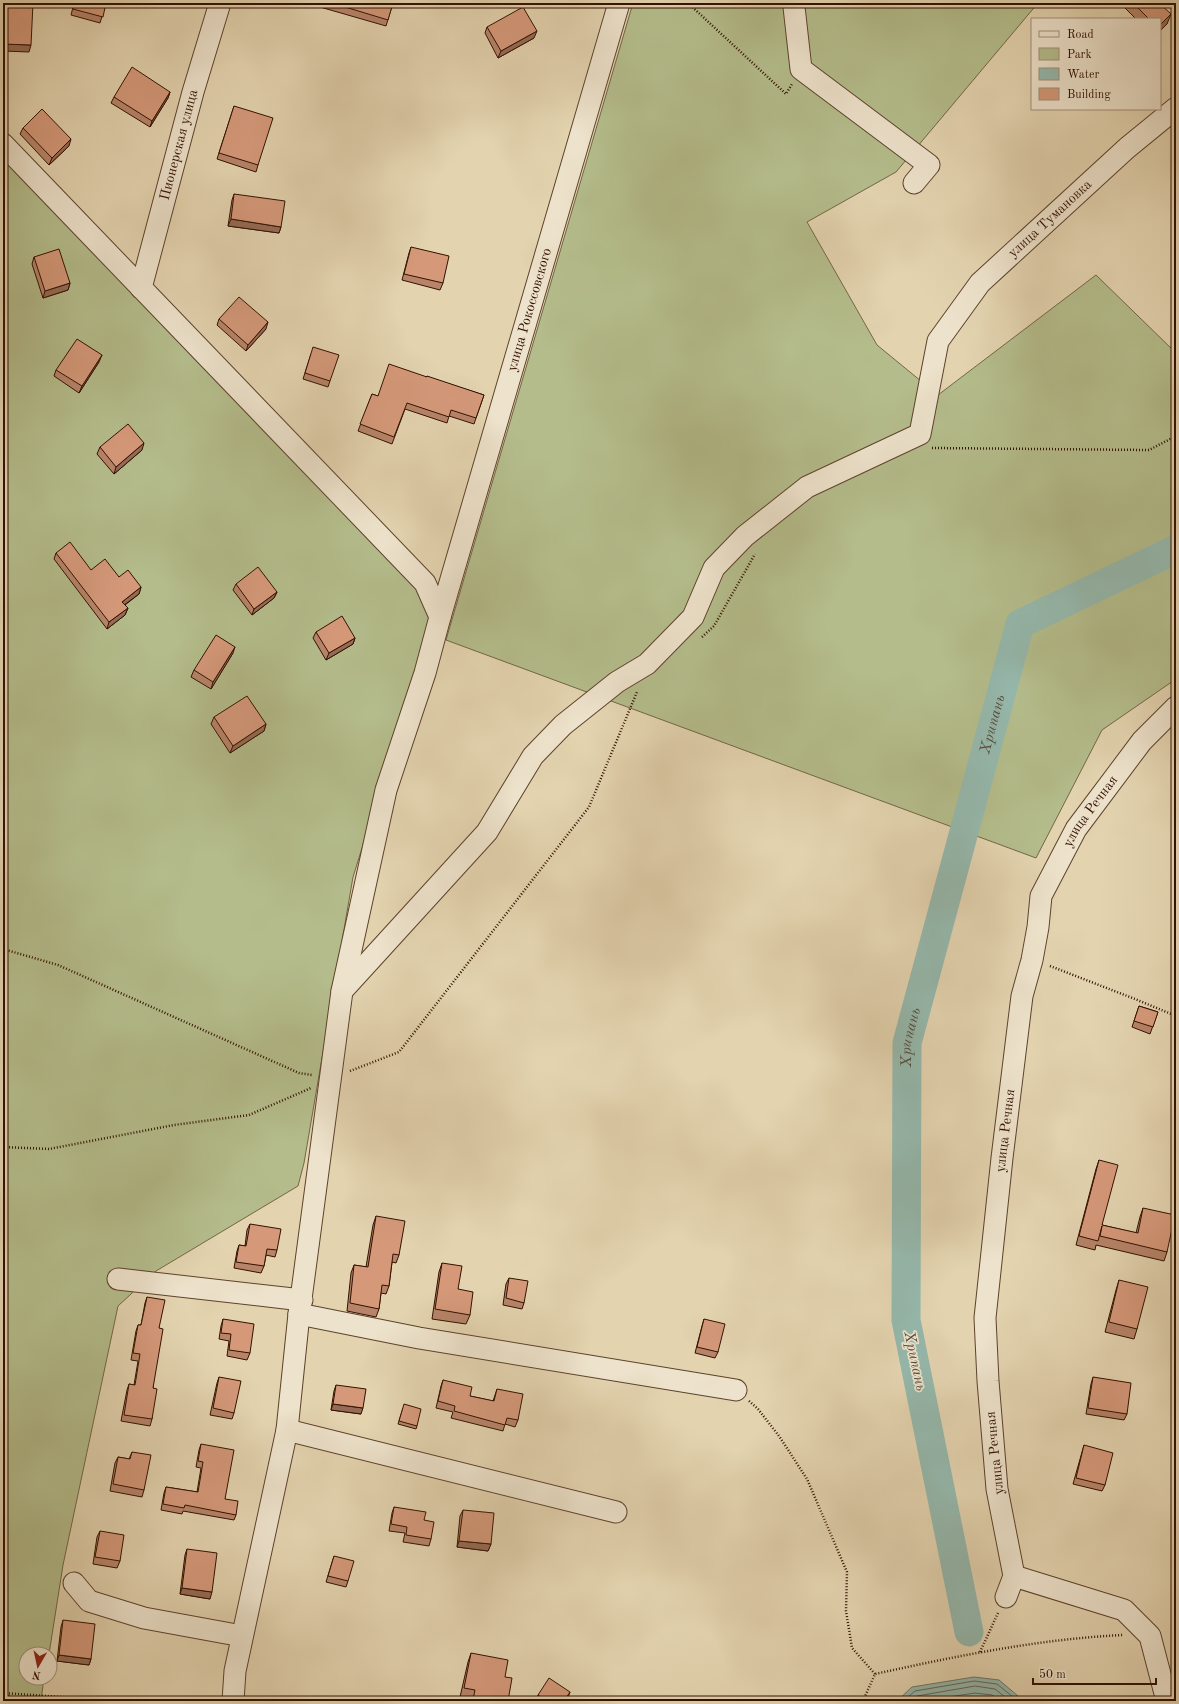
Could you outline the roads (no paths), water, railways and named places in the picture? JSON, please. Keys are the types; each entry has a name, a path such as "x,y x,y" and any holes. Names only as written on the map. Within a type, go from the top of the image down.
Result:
{"street":[{"name":"Пионерская улица","path":"142,288 193,92 220,3"},
{"name":"улица Рокоссовского","path":"233,1701 235,1671 287,1430 300,1307 342,991 386,790 425,672 619,3"},
{"path":"796,3 794,7 801,69 928,166 914,183"},
{"name":"улица Тумановка","path":"342,991 487,832 533,756 563,725 617,682 647,664 692,617 714,568 745,536 807,487 920,434 938,341 980,282 1127,148 1176,108"},
{"path":"3,144 425,583 440,617"},
{"name":"улица Речная","path":"1014,1576 997,1490 988,1381 985,1318 1002,1158 1022,996 1032,960 1038,927 1041,896 1076,829 1142,742 1176,707"},
{"path":"118,1279 300,1307 419,1338 736,1390"},
{"path":"287,1430 616,1512"},
{"path":"1006,1597 1014,1576 1124,1610 1150,1636 1167,1701"},
{"path":"74,1583 89,1601 144,1618 242,1636"}],"water":[{"path":"974,1677 999,1680 1024,1701 897,1701 912,1687"}],"waterway":[{"name":"Хрипань","path":"969,1632 906,1320 907,1043 1020,624 1176,549"}]}
